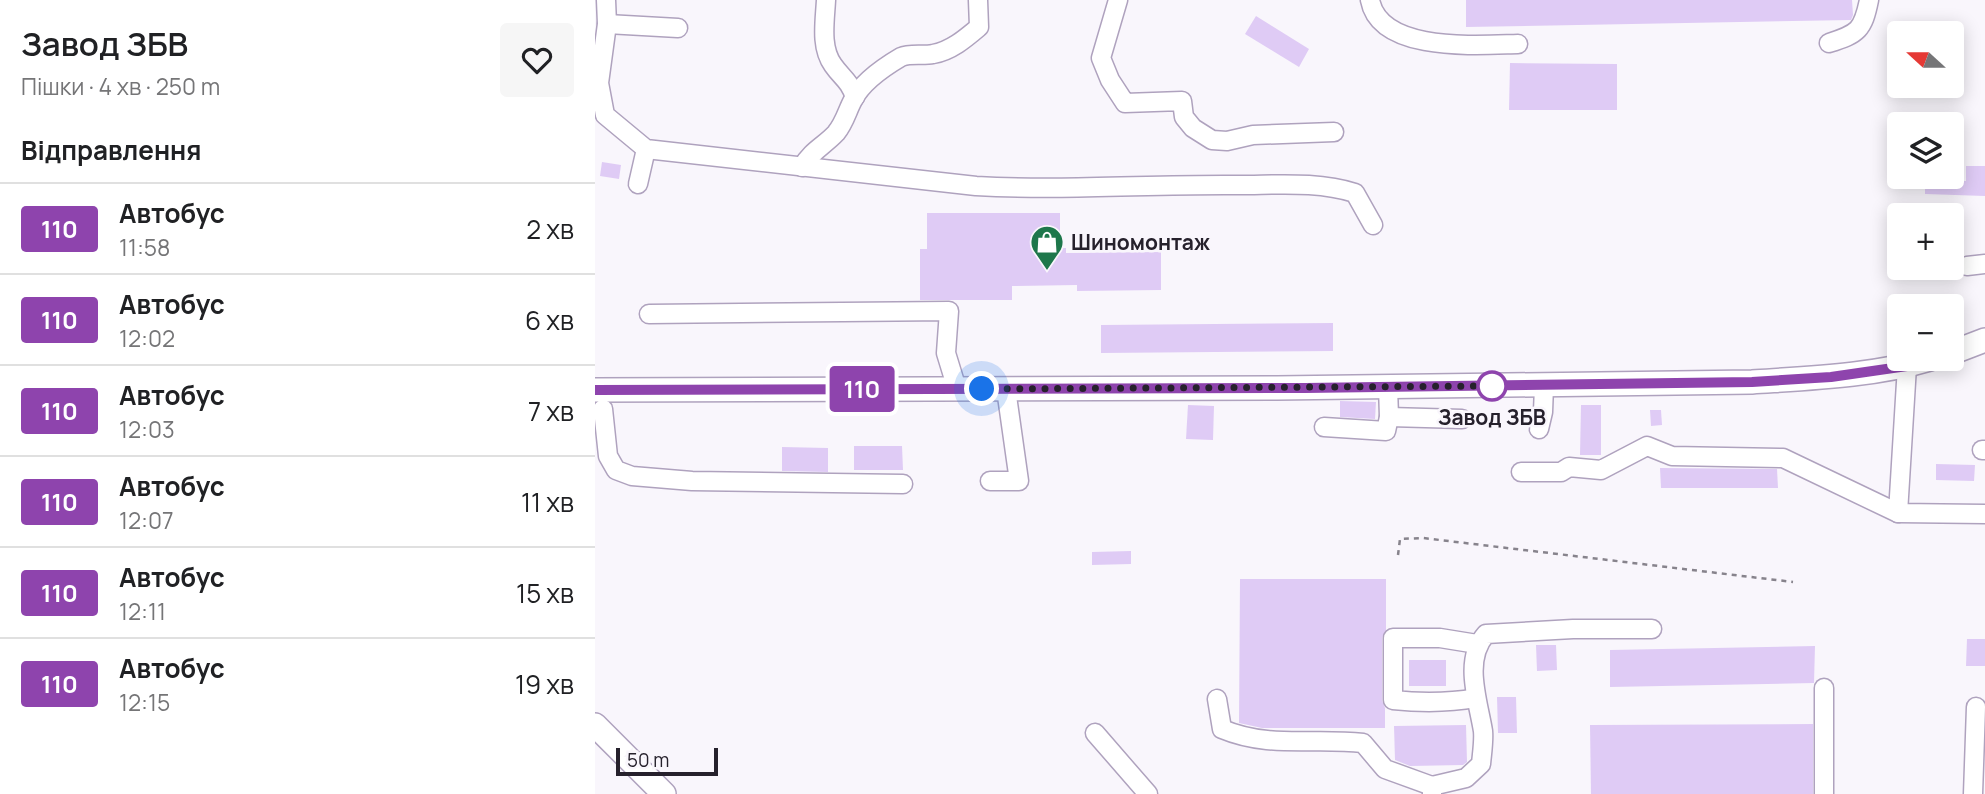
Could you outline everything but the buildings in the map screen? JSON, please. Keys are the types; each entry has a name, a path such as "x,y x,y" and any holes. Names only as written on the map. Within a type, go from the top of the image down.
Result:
{"main road":[{"path":"1964,347 1985,340"},
{"path":"598,404 632,390 1544,386 1752,382 1831,377 1887,369"},
{"path":"595,725 664,794"}],"lane":[{"path":"606,0 607,24 599,83 605,115 646,149 976,186 1026,189 1171,184 1312,185 1340,188 1355,193 1373,225"},
{"path":"826,0 825,51 833,66 850,83 855,97"},
{"path":"801,167 810,154 841,126 862,86 905,55 936,54 952,47 979,27 978,0"},
{"path":"1118,0 1101,58 1110,80 1125,103 1182,101 1184,117 1193,128 1212,140 1227,141 1252,135 1334,132"},
{"path":"1370,0 1373,13 1385,24 1400,34 1419,40 1460,44 1518,44"},
{"path":"1829,43 1854,35 1864,22 1869,0"},
{"path":"607,24 678,28"},
{"path":"638,184 646,149"},
{"path":"649,314 949,311 946,353 957,389"},
{"path":"1898,513 1907,371"},
{"path":"1539,429 1544,386"},
{"path":"1324,428 1386,430 1389,416 1388,387"},
{"path":"989,481 1019,481 1006,389"},
{"path":"598,404 608,456 616,470 632,476 692,481 902,484"},
{"path":"1389,416 1462,419"},
{"path":"1521,472 1561,472 1569,467 1601,470 1647,446 1672,456 1783,458 1898,513 1985,514"},
{"path":"1217,699 1222,729 1237,735 1284,743 1363,743 1385,769 1432,790 1466,778 1481,764 1483,734 1476,698 1474,667 1477,644 1486,634 1573,629 1652,629"},
{"path":"1476,698 1453,703 1394,700 1393,638 1440,638 1477,644"},
{"path":"1824,688 1824,794"},
{"path":"1973,794 1976,707"},
{"path":"1095,733 1148,794"}],"path":[{"path":"1398,555 1400,539 1423,538 1793,582"}],"bus line":[{"name":"110","path":"595,390 1595,385 1752,382 1831,377 1887,369"}],"place":[{"name":"Шиномонтаж","path":"1047,272"},
{"name":"Завод ЗБВ","path":"1492,386"}],"route":[{"path":"982,389 1492,386"}]}
